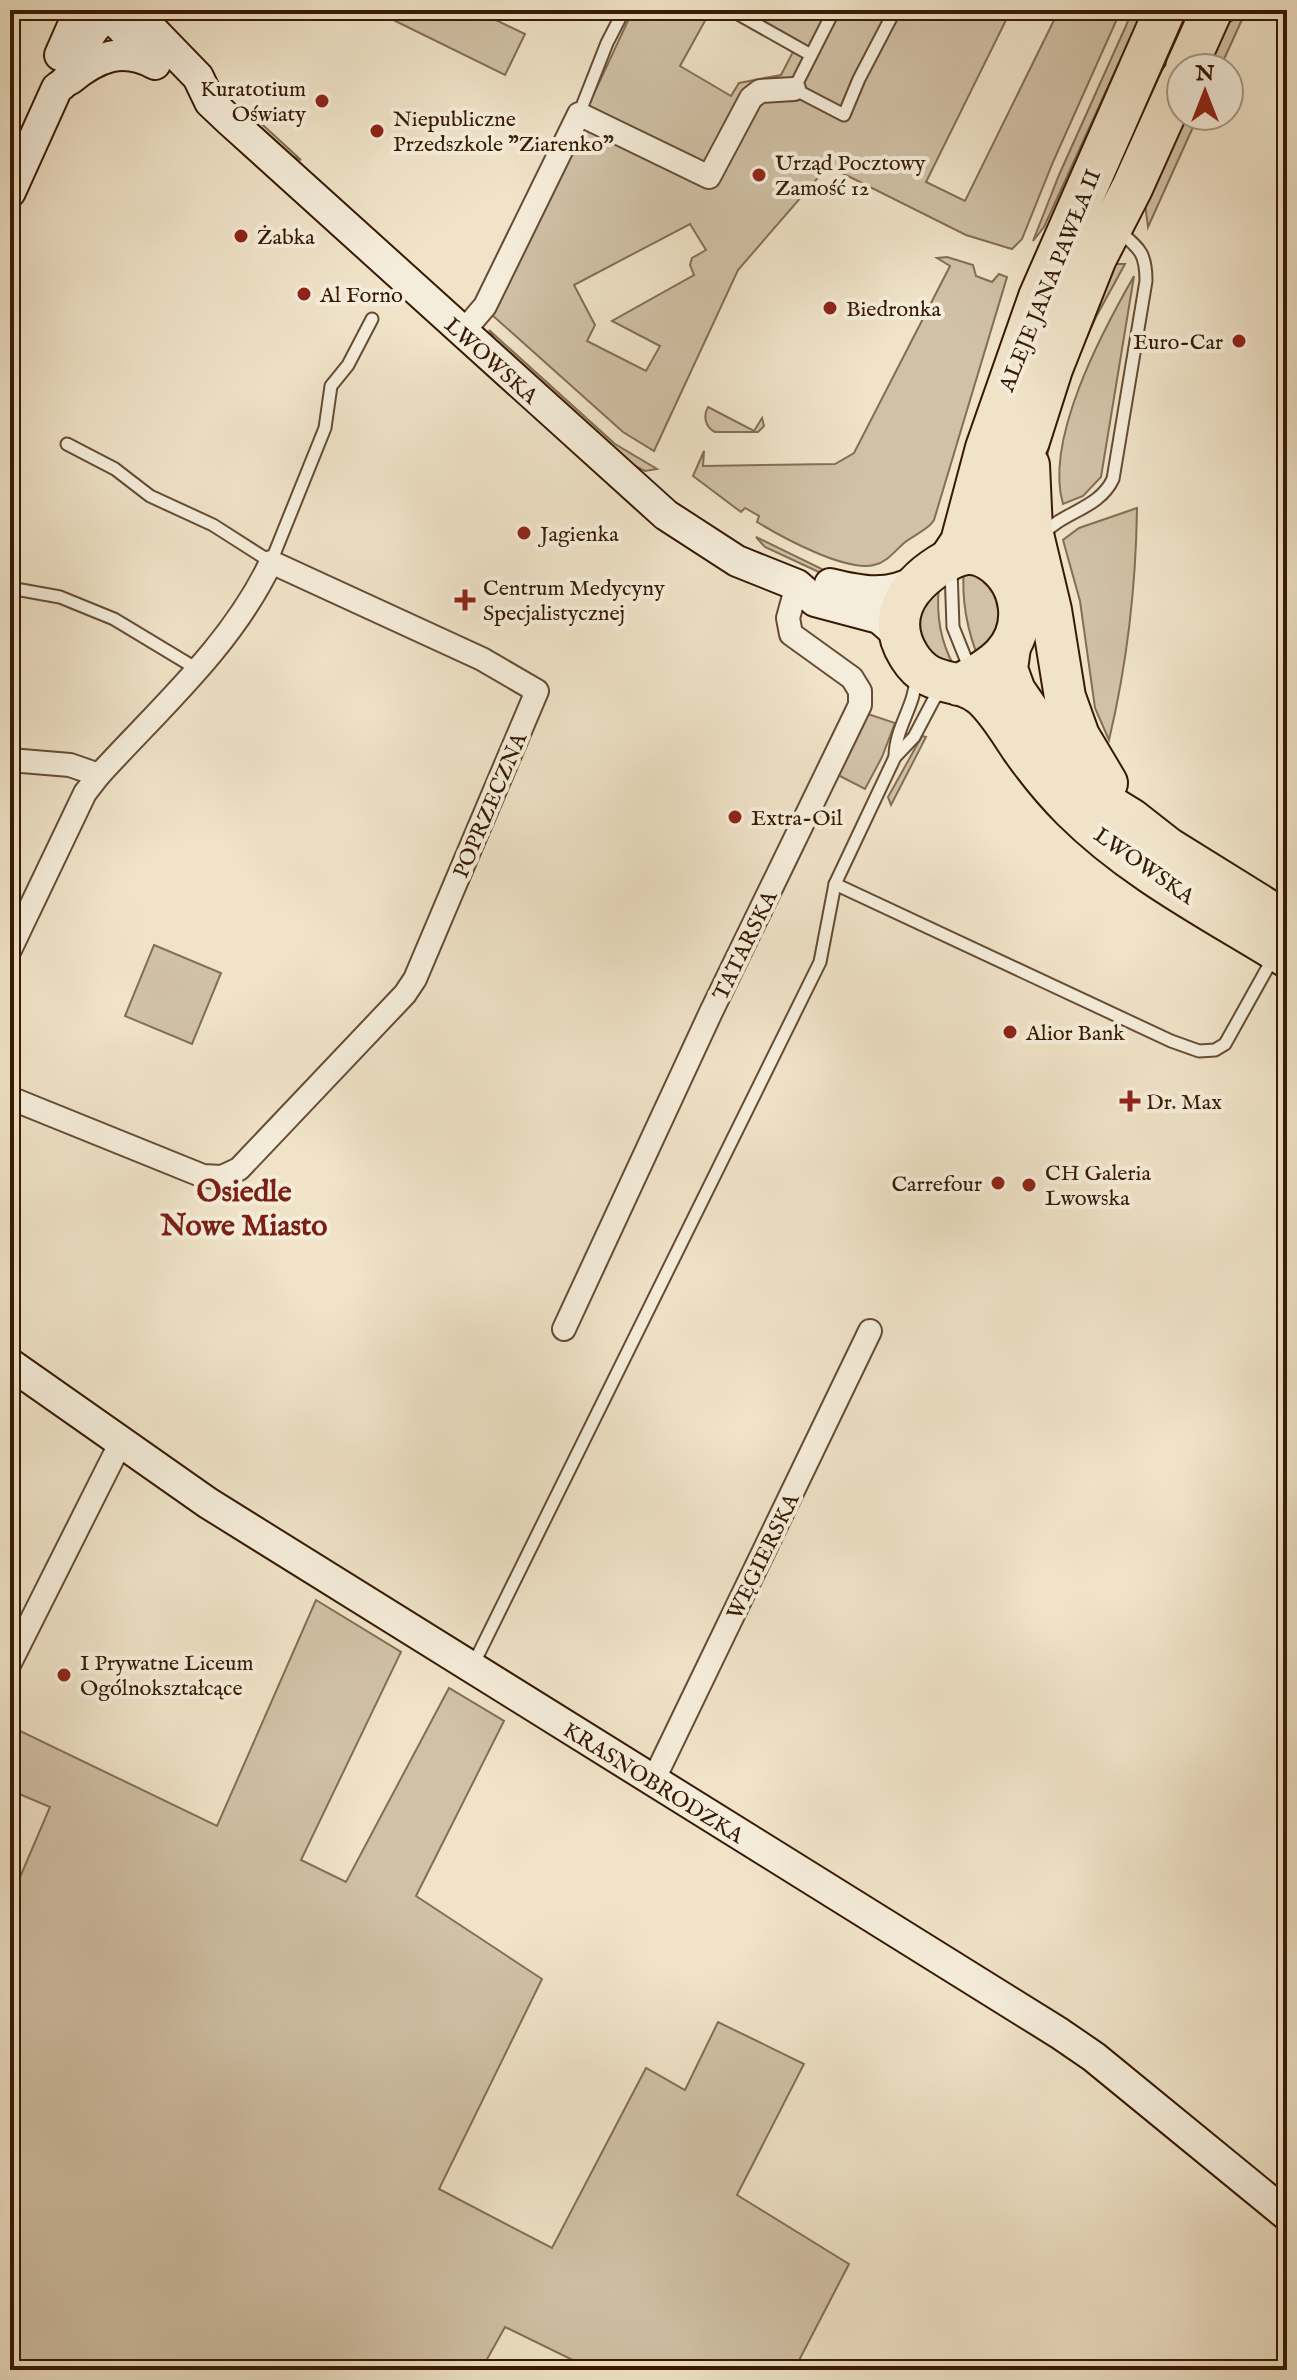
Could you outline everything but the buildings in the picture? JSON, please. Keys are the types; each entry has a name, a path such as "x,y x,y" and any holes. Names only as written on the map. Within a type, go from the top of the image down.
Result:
{"highway":[{"name":"ALEJE JANA PAWŁA II","path":"1005,573 999,560 998,536 1014,474 1096,258 1095,217 1165,10"},
{"path":"1193,52 1212,10"},
{"name":"ALEJE JANA PAWŁA II","path":"908,650 901,610 908,593 961,542 986,448 1015,360 1095,217 1165,105"},
{"path":"1029,441 1030,513 1051,610 1060,675 1072,718 1089,754 1131,819"},
{"path":"935,568 972,554 982,556 1005,573"},
{"name":"LWOWSKA","path":"1005,573 1015,590 1019,609 1018,629 1010,647 1007,669 1010,681 1050,743 1100,800 1131,819 1284,943"},
{"path":"908,650 932,677 966,685 1010,647"},
{"name":"LWOWSKA","path":"966,685 996,710 1037,770 1104,839 1164,882 1284,943"}],"street":[{"path":"64,83 55,69 75,21 103,12"},
{"name":"LWOWSKA","path":"103,12 185,92 210,102 666,515 737,561 797,585 815,601 879,618 908,650"},
{"name":"LWOWSKA","path":"103,12 198,77 210,102"},
{"path":"10,192 64,83 97,60 116,54 136,55 162,68"},
{"path":"462,333 485,306 579,114 709,177 751,98 760,91 794,89"},
{"path":"10,950 76,809 99,775 238,620 271,562"},
{"name":"POPRZECZNA","path":"10,1098 195,1174 211,1178 226,1176 239,1169 405,994 422,967 537,691 482,659 271,562"},
{"name":"LWOWSKA","path":"797,585 820,581 856,591 878,593 899,588 935,568"},
{"name":"TATARSKA","path":"564,1329 711,1012 860,705 860,691 852,678 791,634 787,627 797,585"},
{"path":"10,760 70,765 99,775"},
{"name":"WĘGIERSKA","path":"653,1781 870,1331"},
{"name":"KRASNOBRODZKA","path":"10,1364 208,1503 1065,2037 1094,2057 1287,2214"},
{"path":"10,1663 121,1442"}],"lane":[{"path":"579,114 607,43 624,10"},
{"path":"731,10 811,55"},
{"path":"834,10 794,89 844,115 895,10"},
{"path":"1276,10 1287,16"},
{"path":"1035,546 1055,523 1099,500 1113,479 1146,281 1146,261 1136,246 1095,217"},
{"path":"67,444 115,469 150,496 213,525 271,562 325,428 331,386 348,365 372,319"},
{"path":"471,1669 820,962 835,884 895,757 911,742 939,692 966,685 935,568"},
{"path":"10,588 60,597 114,619 197,669"},
{"path":"895,757 896,736 916,687 908,650"},
{"path":"835,884 1171,1041 1199,1051 1215,1050 1229,1040 1284,943"}],"shaded area":[{"path":"373,10 475,10 525,34 505,75"},
{"path":"633,10 711,10 680,66 731,96 739,83 781,75 793,52 720,10 1011,10 926,182 965,201 1059,10 1121,10 1022,239 1012,249 966,235 828,166 738,270 654,451 623,432 491,314","holes":["690,224 706,250 692,258 690,265 694,275 612,321 660,346 646,371 587,341 595,325 574,285"]},
{"path":"1133,10 1143,10 1044,227 1033,241 1059,175"},
{"path":"1177,10 1196,10 1176,52 1165,52 1165,74 1114,180 1133,136"},
{"path":"1245,13 1227,52 1212,52 1225,25"},
{"path":"251,114 301,160 272,141"},
{"path":"1175,132 1191,132 1148,227 1145,203"},
{"path":"947,257 973,265 976,276 992,282 999,274 1007,277 930,525 879,564 862,566 847,563 814,552 757,522 759,516 745,508 741,512 693,476 704,451 703,466 835,464 854,453 950,266 937,258"},
{"path":"1113,264 1125,264 1071,372 1052,429 1047,458 1039,474 1045,433"},
{"path":"1134,276 1101,477 1083,496 1063,504 1059,478 1069,418 1092,356"},
{"path":"489,330 615,444 657,469 645,471 631,464 496,342"},
{"path":"708,407 754,431 762,418 764,426 758,432 715,432 706,421"},
{"path":"1137,508 1129,625 1109,740 1095,708 1080,601 1063,540 1079,528"},
{"path":"756,537 824,570 823,574 765,547"},
{"path":"972,565 1009,609 980,662 964,605 964,568"},
{"path":"939,586 940,628 954,666 930,654 920,634 918,615"},
{"path":"865,713 895,723 865,789 834,773"},
{"path":"922,736 926,737 891,805 888,797"},
{"path":"154,945 221,973 192,1044 125,1016"},
{"path":"316,1600 401,1652 301,1860 346,1882 449,1688 504,1721 416,1896 542,1979 439,2189 552,2248 646,2068 685,2090 718,2022 804,2064 737,2195 849,2264 794,2370 593,2370 505,2327 481,2370 10,2370 10,1879 18,1882 50,1807 10,1790 10,1726 217,1826"}],"place":[{"name":"Kuratotium Oświaty","path":"322,101"},
{"name":"Niepubliczne Przedszkole \"Ziarenko\"","path":"377,131"},
{"name":"Urząd Pocztowy Zamość 12","path":"759,175"},
{"name":"Żabka","path":"241,236"},
{"name":"Al Forno","path":"304,294"},
{"name":"Biedronka","path":"830,308"},
{"name":"Euro-Car","path":"1239,341"},
{"name":"Jagienka","path":"524,533"},
{"name":"Centrum Medycyny Specjalistycznej","path":"465,600"},
{"name":"Extra-Oil","path":"735,817"},
{"name":"Alior Bank","path":"1010,1032"},
{"name":"Dr. Max","path":"1130,1101"},
{"name":"Carrefour","path":"998,1183"},
{"name":"CH Galeria Lwowska","path":"1029,1185"},
{"name":"I Prywatne Liceum Ogólnokształcące","path":"64,1675"}],"district":[{"name":"Osiedle Nowe Miasto","path":"244,1208"}]}
